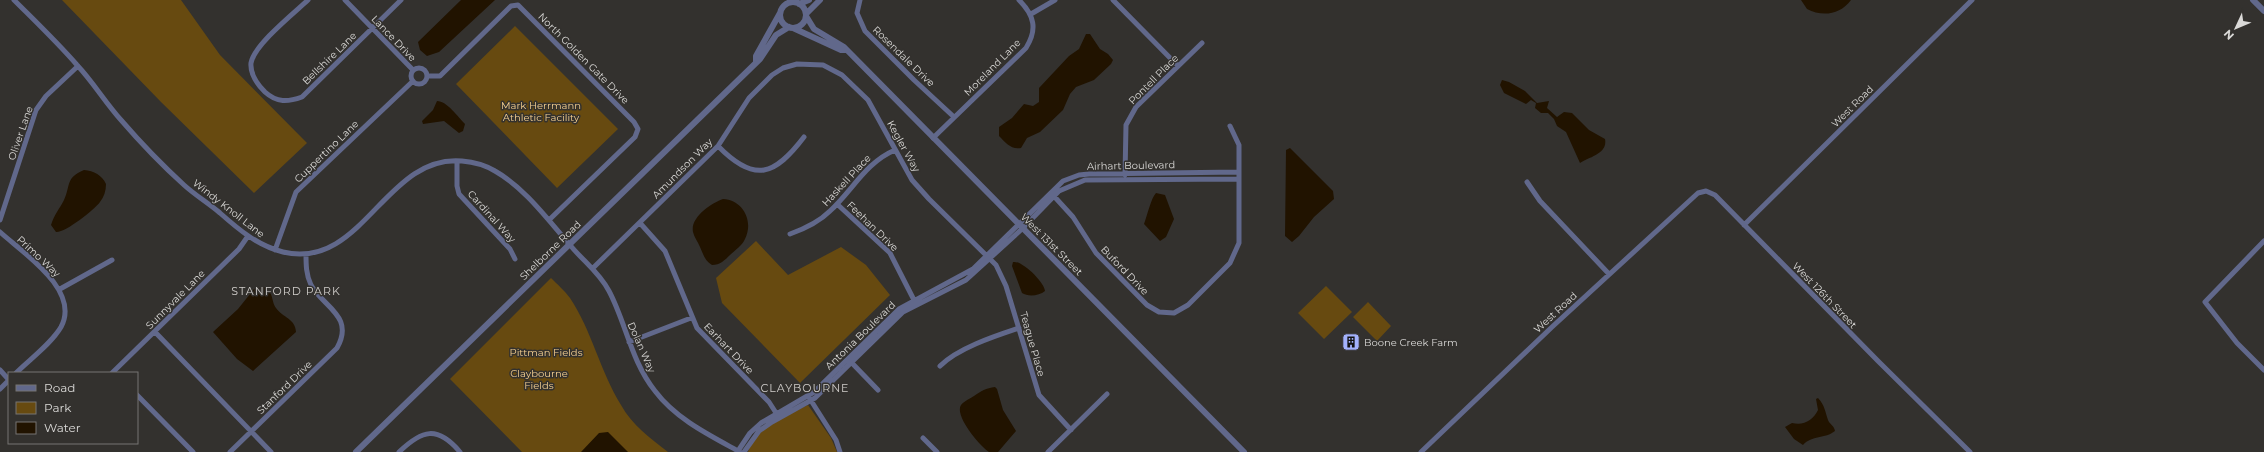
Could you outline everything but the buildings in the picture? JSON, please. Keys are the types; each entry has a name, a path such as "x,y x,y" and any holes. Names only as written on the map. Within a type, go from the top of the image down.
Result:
{"street":[{"name":"Windy Knoll Lane","path":"14,0 78,66 120,119 184,185 248,236 275,250 285,253 306,254 318,252 341,242 412,175 434,165 457,161 484,165 507,179 549,220 569,245"},
{"name":"Bellshire Lane","path":"308,0 255,52 251,66 255,78 262,89 269,96 283,101 302,97 400,0"},
{"name":"Lance Drive","path":"346,0 414,70"},
{"path":"779,0 782,22 791,28 803,23 806,15 820,0"},
{"path":"781,11 787,4 810,0"},
{"name":"Rosendale Drive","path":"860,0 858,13 865,31 954,117"},
{"path":"1019,0 1031,14 1055,0"},
{"path":"1113,0 1178,66"},
{"name":"West Road","path":"1744,225 1972,0"},
{"path":"2253,0 2264,11"},
{"path":"795,2 806,15"},
{"name":"North Golden Gate Drive","path":"427,76 440,76 514,5 522,8 634,122 638,129 635,137 549,220"},
{"name":"Shelborne Road","path":"756,61 756,56 781,11"},
{"name":"Moreland Lane","path":"933,138 1026,48 1033,34 1031,14"},
{"name":"West 131st Street","path":"806,15 811,27 840,44 1244,452"},
{"name":"Shelborne Road","path":"356,452 765,53 778,34 791,28"},
{"name":"West 131st Street","path":"791,28 841,50 845,50"},
{"name":"Pontell Place","path":"1124,180 1126,125 1128,119 1136,107 1202,43"},
{"name":"Amundson Way","path":"593,268 718,146 754,92 778,71 797,64"},
{"name":"Kegler Way","path":"797,64 823,65 848,80 873,108 895,150 919,188 988,257"},
{"name":"Oliver Lane","path":"0,220 36,110 46,96 78,66"},
{"path":"421,68 425,71 427,76 426,80 422,84 413,81 411,74 414,70 421,68"},
{"name":"Cuppertino Lane","path":"275,250 296,192 413,81"},
{"path":"1230,126 1238,145 1238,179"},
{"path":"718,146 736,164 748,169 762,170 770,169 784,161 804,137"},
{"name":"Haskell Place","path":"790,234 816,222 837,204 872,163 895,150"},
{"name":"Cardinal Way","path":"457,161 457,186 460,194 510,249 515,259"},
{"name":"Airhart Boulevard","path":"1020,226 1063,181 1079,175 1238,172"},
{"name":"Airhart Boulevard","path":"1052,194 1078,182 1238,179"},
{"name":"Buford Drive","path":"1052,194 1074,217 1096,253 1147,305 1167,314 1181,310 1188,305 1234,258 1239,243 1238,179"},
{"path":"1527,182 1540,201 1609,274"},
{"name":"West Road","path":"1422,452 1609,274 1697,194 1706,190"},
{"name":"West 126th Street","path":"1706,190 1715,195 1970,452"},
{"name":"Feehan Drive","path":"837,204 890,253 915,302"},
{"name":"Earhart Drive","path":"640,223 665,251 691,318 701,332 769,402 778,416"},
{"name":"Antonia Boulevard","path":"741,452 750,434 778,416 810,399 850,361 893,314 915,302 966,280 1020,226"},
{"name":"Primo Way","path":"0,232 53,280 60,289 65,307 61,326 17,372"},
{"name":"Sunnyvale Lane","path":"114,372 239,249 248,236"},
{"path":"2264,241 2204,302 2237,343 2264,370"},
{"name":"Dolan Way","path":"569,245 593,268 609,291 640,368 662,400 686,421 741,452"},
{"name":"Stanford Drive","path":"230,452 337,348 342,331 341,324 335,310 308,280 306,254"},
{"name":"Teague Place","path":"988,257 1004,281 1039,395 1071,430"},
{"path":"60,289 112,260"},
{"path":"629,342 691,318"},
{"path":"940,366 955,355 1018,328"},
{"path":"154,332 271,452"},
{"path":"850,361 878,390"},
{"path":"0,370 8,379"},
{"path":"0,389 8,381"},
{"path":"1048,452 1107,394"},
{"path":"138,396 193,452"},
{"path":"810,399 836,440 840,452"},
{"path":"399,452 413,438 424,434 437,434 450,441 460,452"},
{"path":"923,438 936,452"}],"green space":[{"path":"62,0 181,0 220,55 307,143 254,193 161,102"},
{"name":"Mark Herrmann Athletic Facility","path":"515,26 618,129 557,188 456,84"},
{"path":"756,241 788,275 841,247 866,265 890,295 800,383 722,303 716,278"},
{"name":"Claybourne Fields","path":"551,278 568,295 578,311 607,379 625,412 642,431 668,452 522,452 450,379"},
{"path":"1326,286 1352,312 1324,339 1298,313"},
{"path":"1368,302 1391,326 1377,341 1353,317"},
{"path":"808,405 831,438 837,452 748,452 751,443 764,429"}],"water":[{"path":"461,0 495,0 439,52 427,56 420,50 418,42"},
{"path":"1801,0 1851,0 1842,9 1825,14 1813,12 1807,9"},
{"path":"1086,34 1090,34 1100,49 1108,54 1113,60 1111,64 1094,80 1076,87 1070,94 1063,110 1040,132 1027,138 1021,148 1014,148 1008,145 999,136 999,127 1012,118 1024,104 1033,106 1039,102 1039,88 1069,56 1079,49"},
{"path":"1502,80 1509,82 1525,91 1537,103 1549,101 1547,108 1557,117 1564,112 1572,113 1589,130 1605,139 1604,148 1601,152 1580,163 1566,132 1557,126 1554,119 1548,113 1541,113 1535,108 1536,103 1531,100 1526,104 1504,93 1500,85"},
{"path":"437,101 448,106 465,124 463,131 459,133 444,121 423,124 422,121 433,110"},
{"path":"1290,148 1333,191 1334,199 1314,217 1299,236 1292,242 1285,236 1286,150"},
{"path":"84,170 94,172 102,178 106,184 104,196 97,206 86,215 66,229 56,232 51,225 64,200 71,179"},
{"path":"1156,193 1165,195 1174,219 1166,237 1160,241 1144,224"},
{"path":"723,199 730,200 741,207 747,219 747,232 744,241 738,248 722,262 712,265 703,255 693,232 693,226 698,216 703,211"},
{"path":"1013,262 1017,262 1027,268 1041,283 1045,291 1034,295 1022,293 1012,266"},
{"path":"264,287 271,294 276,308 291,321 296,332 253,371 237,359 213,332 238,309 254,289"},
{"path":"995,387 997,389 1003,410 1016,431 998,452 989,452 980,444 964,423 960,410 961,405 966,401 984,390"},
{"path":"1818,398 1823,406 1829,422 1834,427 1835,431 1827,435 1814,438 1803,445 1794,439 1785,427 1792,423 1804,423 1814,417 1818,410 1816,399"},
{"path":"608,432 628,452 581,452 599,433"}],"place":[{"name":"Boone Creek Farm","path":"1351,342"}],"district":[{"name":"STANFORD PARK","path":"286,291"},
{"name":"CLAYBOURNE","path":"805,388"}],"park label":[{"name":"Pittman Fields","path":"546,352"}]}
